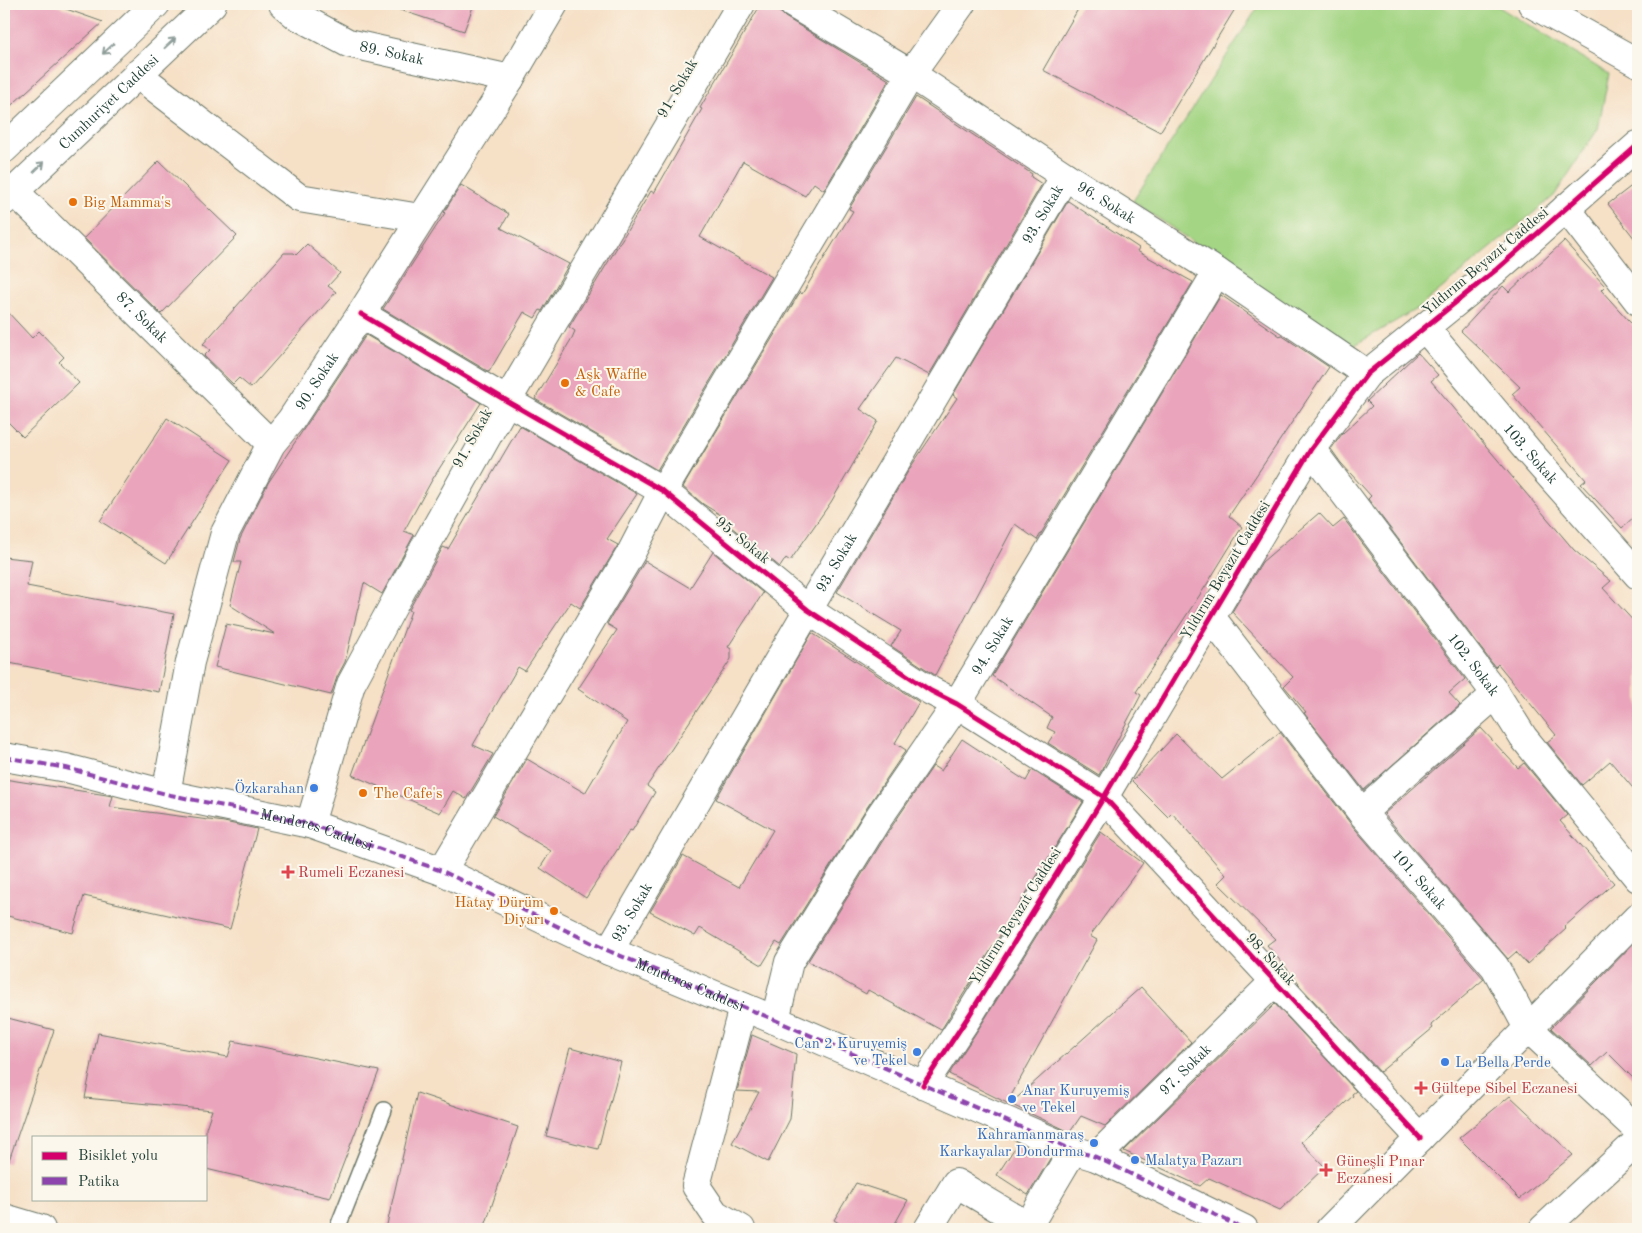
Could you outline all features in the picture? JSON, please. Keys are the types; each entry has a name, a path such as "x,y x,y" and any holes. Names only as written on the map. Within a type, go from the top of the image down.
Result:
{"street":[{"path":"4,149 156,4"},
{"name":"Cumhuriyet Caddesi","path":"9,196 212,4"},
{"name":"89. Sokak","path":"282,4 296,15 348,42 510,79"},
{"name":"90. Sokak","path":"166,794 190,662 225,532 271,444 291,420 360,314 510,79 554,4"},
{"name":"91. Sokak","path":"310,824 351,684 507,401 741,4"},
{"name":"96. Sokak","path":"793,4 911,74 1065,176 1217,272 1367,374"},
{"path":"442,871 631,553 663,491 911,74 961,4"},
{"path":"1549,8 1638,63"},
{"path":"137,74 299,198 420,218"},
{"name":"Yıldırım Beyazıt Caddesi","path":"923,1084 970,1014 1104,797 1312,449 1367,374 1425,328 1638,145"},
{"name":"93. Sokak","path":"609,951 1065,176"},
{"name":"87. Sokak","path":"9,196 271,444"},
{"path":"1566,208 1638,301"},
{"name":"94. Sokak","path":"775,1020 789,962 877,820 956,704 1217,272"},
{"name":"95. Sokak","path":"360,314 663,491 808,610 931,691 956,704 1104,797"},
{"name":"103. Sokak","path":"1425,328 1529,452 1638,575"},
{"name":"102. Sokak","path":"1312,449 1496,694 1523,737 1638,878"},
{"name":"101. Sokak","path":"1211,617 1362,813 1495,967 1528,1028 1638,1130"},
{"path":"1362,813 1496,694"},
{"name":"Menderes Caddesi","path":"4,757 66,768 166,794 310,824 442,871 609,951 775,1020 1084,1154 1244,1229"},
{"name":"98. Sokak","path":"1104,797 1420,1138"},
{"path":"1330,1229 1638,917"},
{"name":"97. Sokak","path":"928,1229 956,1183 1028,1226 1084,1154 1274,982"},
{"path":"741,1229 716,1214 696,1186 743,1007"},
{"path":"1543,1229 1638,1141"},
{"path":"4,1218 41,1229"}],"lane":[{"path":"337,1229 384,1110"}],"green space":[{"path":"1260,4 1494,4 1609,74 1598,129 1554,196 1418,308 1348,349 1133,201"}],"building":[{"path":"4,4 52,4 103,22 4,112"},
{"path":"398,4 474,4 464,31 397,9"},
{"path":"761,4 765,4 781,13 889,80 824,190 814,183 805,196 743,161 700,237 772,277 657,470 535,399 572,338 575,331 569,327 651,191 654,193 702,109 700,108"},
{"path":"1081,4 1238,4 1160,132 1043,70"},
{"path":"916,97 1032,174 1031,177 1042,184 929,375 896,358 860,409 878,421 831,502 790,561 786,558 780,567 730,526 732,522 703,504 683,487 800,292 802,294 853,211 849,209"},
{"path":"159,161 237,236 161,314 84,238"},
{"path":"1638,181 1638,243 1608,204"},
{"path":"461,185 509,214 501,228 569,264 542,311 540,310 535,318 524,312 489,372 383,309"},
{"path":"1068,201 1139,248 1137,251 1193,282 1037,540 1015,524 935,675 891,646 901,631 837,592 910,468 957,398 953,395"},
{"path":"1564,241 1605,286 1601,290 1638,331 1638,513 1622,528 1581,484 1586,480 1512,394 1520,387 1461,331 1503,286 1509,292"},
{"path":"307,244 340,273 328,286 336,292 251,388 239,378 233,384 204,356 210,350 203,344 284,253 294,253 296,255"},
{"path":"1221,295 1329,367 1229,516 1242,527 1136,692 1141,695 1099,775 1048,743 1055,732 1047,728 1052,717 992,676"},
{"path":"4,308 32,338 39,331 64,357 59,362 79,383 23,437 4,418"},
{"path":"366,335 481,403 432,480 404,531 414,535 382,594 364,583 345,662 337,677 331,695 215,667 226,624 275,634 230,605 241,562 234,562 240,539 268,483"},
{"path":"1418,353 1438,375 1431,381 1574,550 1611,581 1603,588 1638,626 1638,794 1610,761 1582,785 1547,742 1556,735 1498,664 1495,667 1368,499 1371,496 1331,449 1342,434 1372,406 1367,401"},
{"path":"167,418 232,460 166,563 100,521"},
{"path":"520,426 637,494 607,539 618,545 580,608 571,602 525,671 518,667 473,745 493,754 466,799 453,791 440,813 352,775 411,611 409,610 443,547 448,549"},
{"path":"1319,513 1333,528 1344,519 1465,679 1449,693 1460,705 1364,790 1304,713 1306,712 1284,686 1293,677 1232,612 1262,562"},
{"path":"713,552 763,593 728,647 731,649 731,659 647,786 655,792 632,831 630,830 586,898 540,868 551,851 493,816 527,759 585,793 627,722 578,689 617,630 607,624 645,561 690,588"},
{"path":"4,557 32,560 27,586 174,614 159,692 4,662"},
{"path":"812,633 919,702 895,743 906,750 864,812 781,945 776,942 762,965 700,928 695,936 650,912 683,856 739,887 773,830 716,799"},
{"path":"1481,728 1518,768 1524,763 1567,815 1560,821 1614,883 1564,927 1566,929 1527,964 1516,952 1508,959 1384,814"},
{"path":"1280,732 1350,823 1484,979 1431,1025 1433,1028 1380,1072 1298,984 1267,945 1275,939 1218,883 1226,875 1172,813 1168,817 1132,781 1176,734 1222,779"},
{"path":"962,739 1026,781 1032,770 1083,802 941,1030 868,990 866,994 808,961 890,829 933,766 941,771"},
{"path":"4,779 113,796 110,807 224,822 257,829 230,929 84,896 73,933 4,915"},
{"path":"1101,832 1143,863 1090,936 1097,940 1007,1103 949,1074"},
{"path":"1638,939 1638,1083 1607,1052 1592,1066 1551,1028"},
{"path":"1141,987 1191,1042 1105,1126 1081,1116 1070,1132 1010,1104"},
{"path":"1275,1004 1356,1091 1352,1094 1353,1096 1301,1142 1325,1167 1280,1210 1209,1178 1200,1186 1124,1151"},
{"path":"4,1017 54,1030 8,1163 4,1162"},
{"path":"98,1033 228,1057 233,1041 379,1071 330,1198 208,1169 208,1136 206,1136 206,1128 212,1110 85,1098"},
{"path":"752,1035 796,1054 790,1119 768,1162 732,1143 759,1092 737,1091"},
{"path":"570,1048 621,1062 598,1149 546,1136"},
{"path":"417,1093 518,1127 484,1229 386,1229"},
{"path":"1510,1096 1573,1155 1520,1199 1459,1138"},
{"path":"1018,1143 1051,1157 1028,1195 997,1175"},
{"path":"856,1183 908,1200 892,1229 848,1229 834,1220"}],"marked path":[{"path":"4,757 66,768 166,794 310,824 442,871 609,951 775,1020 1073,1150 1096,1157 1244,1229"}],"cycle path":[{"path":"923,1085 970,1014 1104,797 1311,449 1367,374 1497,269 1638,145"},
{"path":"361,314 663,491 808,610 931,691 957,704 1104,797 1420,1138"}],"place":[{"name":"Big Mamma's","path":"73,202"},
{"name":"Aşk Waffle & Cafe","path":"565,383"},
{"name":"Özkarahan","path":"314,788"},
{"name":"The Cafe's","path":"363,793"},
{"name":"Rumeli Eczanesi","path":"288,872"},
{"name":"Hatay Dürüm Diyarı","path":"554,911"},
{"name":"Can 2 Kuruyemiş ve Tekel","path":"917,1052"},
{"name":"La Bella Perde","path":"1445,1062"},
{"name":"Gültepe Sibel Eczanesi","path":"1421,1088"},
{"name":"Anar Kuruyemiş ve Tekel","path":"1012,1099"},
{"name":"Kahramanmaraş Karkayalar Dondurma","path":"1094,1143"},
{"name":"Malatya Pazarı","path":"1135,1160"},
{"name":"Güneşli Pınar Eczanesi","path":"1326,1170"}]}
